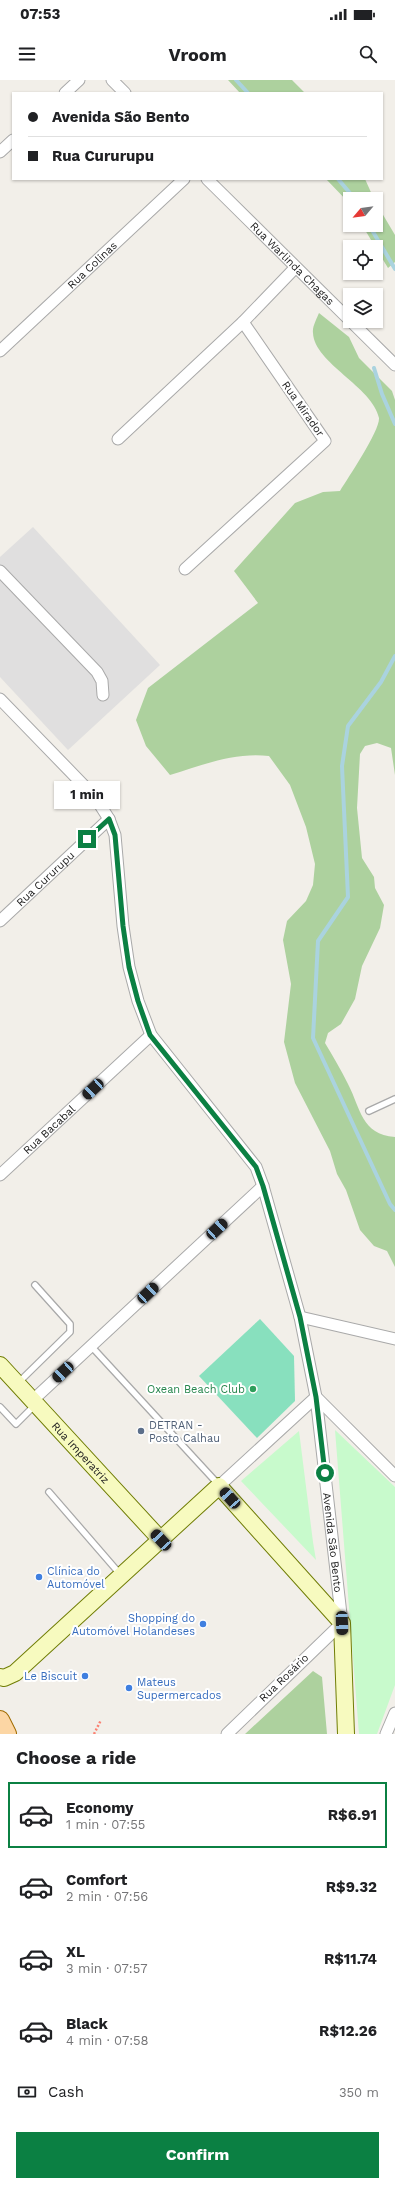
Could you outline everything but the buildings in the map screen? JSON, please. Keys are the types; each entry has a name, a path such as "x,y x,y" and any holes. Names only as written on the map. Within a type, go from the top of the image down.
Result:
{"main road":[{"path":"0,1720 7,1734"},
{"path":"0,1726 7,1734"}],"street":[{"path":"66,92 79,80"},
{"path":"112,80 124,92"},
{"path":"0,152 12,141"},
{"name":"Rua Colinas","path":"0,351 183,180"},
{"name":"Rua Warlinda Chagas","path":"208,180 295,268 395,365"},
{"path":"118,439 243,322 295,268"},
{"name":"Rua Mirador","path":"185,569 325,441 243,322"},
{"path":"0,571 97,672 102,681 103,695"},
{"name":"Avenida São Bento","path":"0,699 95,797 109,819 115,835 123,926 129,967 138,1001 150,1035 256,1167 263,1186 300,1317 316,1397 342,1623 346,1734"},
{"name":"Rua Cururupu","path":"0,921 109,819"},
{"name":"Rua Bacabal","path":"0,1175 150,1035"},
{"path":"35,1402 91,1346 263,1186"},
{"path":"300,1317 395,1339"},
{"name":"Rua Imperatriz","path":"0,1365 161,1540"},
{"path":"0,1677 7,1677 15,1673 316,1397 395,1476"},
{"path":"220,1486 342,1623"},
{"name":"Rua Rosário","path":"227,1734 342,1623"},
{"path":"386,1734 395,1713"}],"lane":[{"path":"369,1111 395,1098"},
{"path":"17,1383 70,1332 70,1324 35,1285"},
{"path":"91,1346 220,1486"},
{"path":"0,1407 16,1424 35,1402"},
{"path":"49,1492 122,1576"}],"path":[{"path":"94,1734 101,1720"}],"shaded area":[{"path":"33,527 160,665 68,750 0,677 0,557"}],"green space":[{"path":"228,80 292,80 304,92 239,92"},
{"path":"327,180 365,180 371,192 343,192 343,197"},
{"path":"383,215 395,235 395,262 388,268 383,260 383,240 371,240 366,232 383,232"},
{"path":"319,313 349,337 359,358 392,391 395,400 395,775 391,748 377,743 365,746 360,754 357,808 362,858 374,877 375,888 384,905 380,928 362,966 355,999 341,1024 328,1033 325,1043 343,1074 364,1119 369,1126 375,1131 384,1135 395,1137 395,1267 387,1251 374,1246 360,1230 346,1190 337,1174 330,1151 295,1083 284,1042 291,984 283,940 287,921 306,901 313,885 315,864 306,827 290,785 269,756 243,756 219,760 170,775 146,746 136,720 148,688 258,603 234,571 295,503 323,492 340,491 374,433 379,418 374,407 356,385 323,355 316,344 313,331"},
{"name":"Oxean Beach Club","path":"260,1319 294,1356 295,1401 257,1438 199,1376"},
{"path":"335,1430 395,1487 395,1685 377,1734 359,1734"},
{"path":"299,1431 313,1542 316,1560 241,1481"},
{"path":"313,1671 322,1677 327,1734 245,1734"}],"waterway":[{"path":"236,80 247,92"},
{"path":"339,180 349,192"},
{"path":"373,232 395,269"},
{"path":"374,368 382,394 395,424"},
{"path":"395,656 381,682 348,726 342,766 348,897 318,941 313,1038 390,1204 395,1210"}],"place":[{"name":"Oxean Beach Club","path":"253,1389"},
{"name":"DETRAN - Posto Calhau","path":"141,1431"},
{"name":"Clínica do Automóvel","path":"39,1577"},
{"name":"Shopping do Automóvel Holandeses","path":"203,1624"},
{"name":"Le Biscuit","path":"85,1676"},
{"name":"Mateus Supermercados","path":"129,1688"}],"route":[{"path":"87,839 109,819 115,835 123,926 129,967 138,1001 150,1035 256,1167 263,1186 300,1317 316,1397 325,1473"}]}
